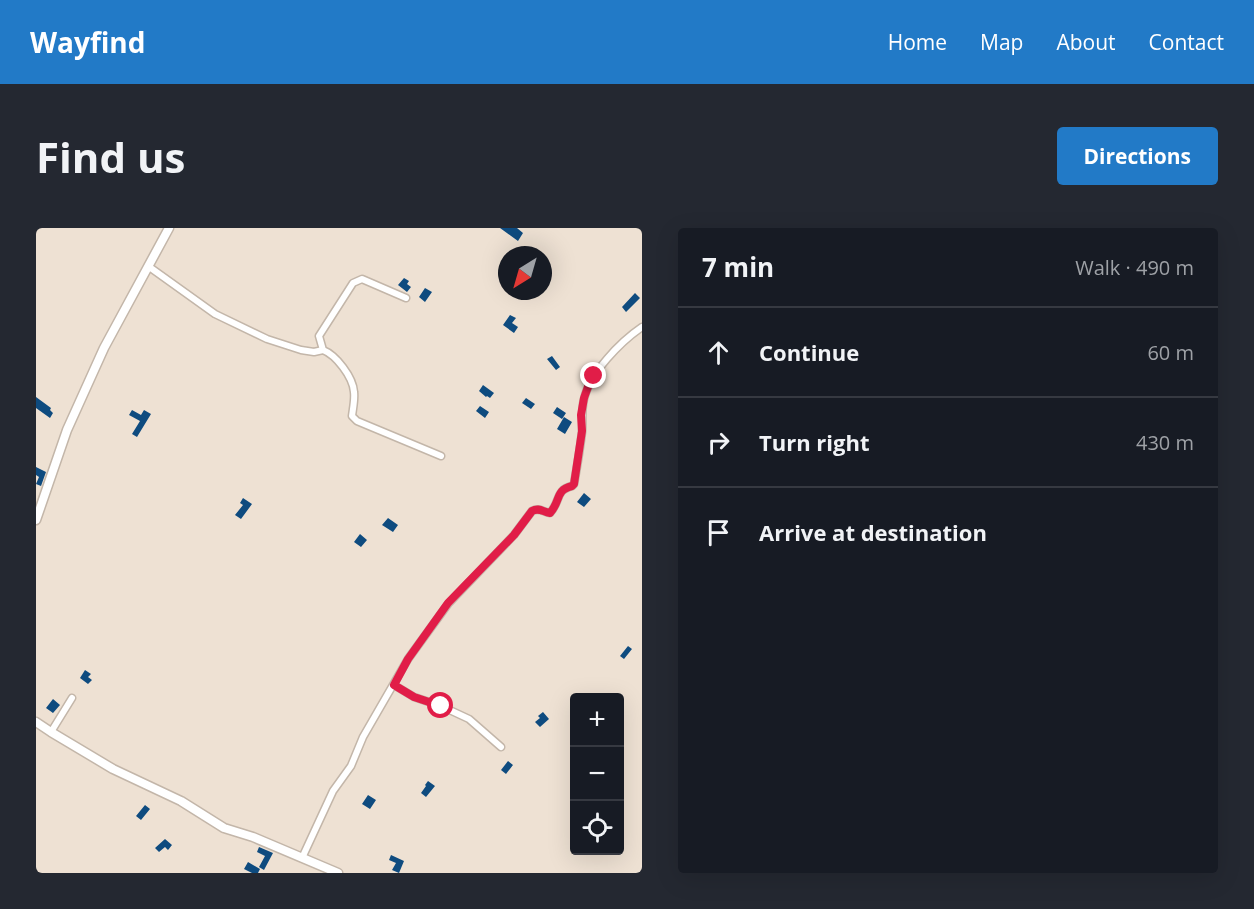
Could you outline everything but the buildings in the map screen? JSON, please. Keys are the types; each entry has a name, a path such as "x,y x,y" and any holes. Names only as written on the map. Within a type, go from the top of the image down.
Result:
{"street":[{"path":"36,520 67,430 104,348 169,228"},
{"path":"148,266 215,314 267,339 301,350 329,352 346,371 354,390 352,416 357,421 441,456"},
{"path":"323,350 319,336 353,283 362,279 406,298"},
{"path":"302,858 333,791 351,766 363,737 408,659 448,603 514,535 532,511 540,509 550,513 562,490 574,484 582,431 581,415 589,384 629,336 642,327"},
{"path":"394,685 414,697 469,719 501,747"},
{"path":"51,732 72,698"},
{"path":"36,722 113,769 182,801 224,828 253,837 338,873"}],"route":[{"path":"441,706 414,697 394,685 408,659 448,603 514,535 532,511 540,509 547,513 552,512 562,490 574,484 582,431 581,415 584,398 594,376"}]}
